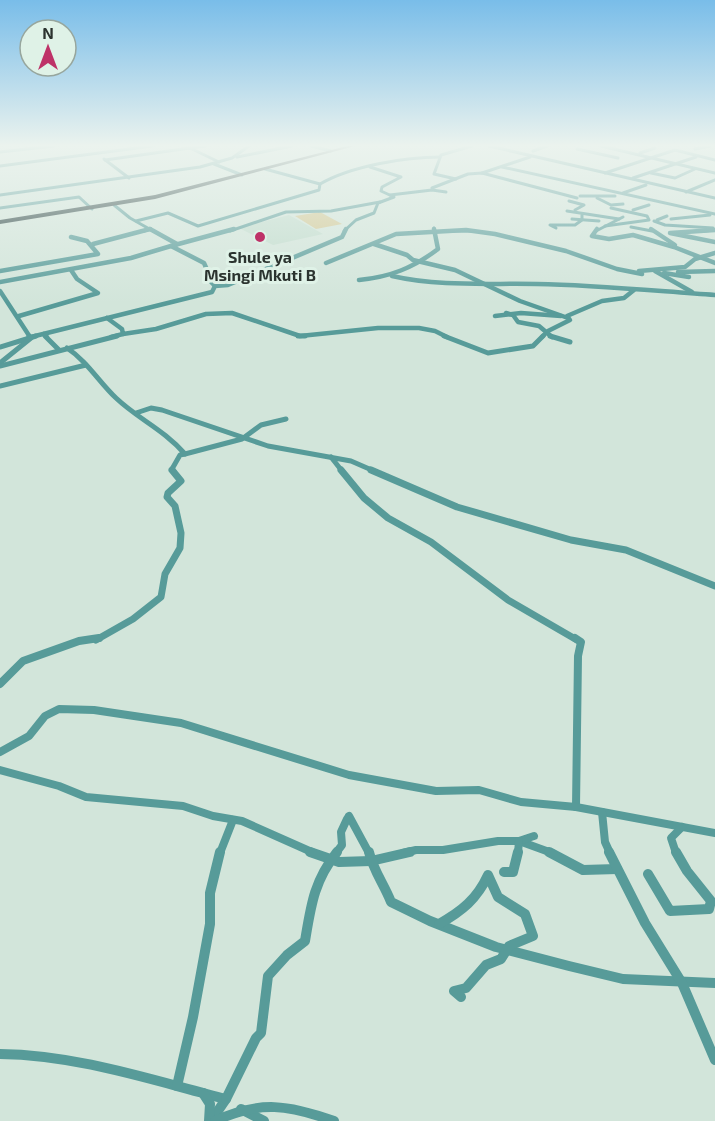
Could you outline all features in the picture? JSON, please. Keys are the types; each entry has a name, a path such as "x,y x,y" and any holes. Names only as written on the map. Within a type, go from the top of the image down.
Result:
{"highway":[{"path":"0,222 92,209 143,198"}],"street":[{"path":"0,208 70,198"},
{"path":"80,198 92,209"},
{"path":"136,221 168,213 198,226 293,198"},
{"path":"0,282 131,258 220,234 286,212 332,211 392,198"},
{"path":"600,198 604,201 602,202 617,206"},
{"path":"640,198 715,215"},
{"path":"171,246 204,262 208,272 205,276 215,286 228,285 342,237 345,234 344,231 356,220 374,213 378,203 383,201"},
{"path":"569,201 584,205 575,210"},
{"path":"622,216 598,209 623,204"},
{"path":"114,205 136,221 177,244"},
{"path":"649,205 622,216 592,236 609,239 633,235 714,262"},
{"path":"611,208 622,216"},
{"path":"567,211 622,216"},
{"path":"632,211 658,220 664,225 708,227"},
{"path":"572,219 599,221 632,211 642,213"},
{"path":"658,220 670,216 715,215"},
{"path":"604,226 648,222 647,216"},
{"path":"689,217 715,229"},
{"path":"556,228 550,225 575,225 582,218"},
{"path":"599,221 604,226"},
{"path":"590,223 622,229 643,227"},
{"path":"632,227 651,229 676,245 674,247"},
{"path":"71,237 93,244 152,229"},
{"path":"714,245 670,233 715,229"},
{"path":"359,280 392,276 423,261 438,249 434,230"},
{"path":"326,263 396,234 434,230 466,230 566,250 642,274"},
{"path":"0,271 92,256 98,254 93,244"},
{"path":"0,365 215,313 232,313 300,336 378,328 419,328 435,331 449,339 488,353 533,346 546,332 570,320 520,301 491,285 455,270 413,260 407,255 374,244"},
{"path":"712,254 706,253 714,245"},
{"path":"686,268 699,257 712,254"},
{"path":"628,271 686,268 714,262"},
{"path":"655,271 666,267"},
{"path":"686,268 703,272 715,271"},
{"path":"686,268 703,272"},
{"path":"686,268 689,277"},
{"path":"19,316 98,293 77,279 71,270"},
{"path":"264,270 294,281"},
{"path":"655,271 695,293"},
{"path":"392,276 418,282 454,285 545,284 695,293 715,297"},
{"path":"0,347 53,330 212,292 215,286"},
{"path":"495,316 506,313 566,317 602,301 624,298 634,290"},
{"path":"0,291 32,338"},
{"path":"506,313 513,315 518,322 539,326 552,337 570,342"},
{"path":"107,318 122,329 123,334"},
{"path":"44,334 59,350"},
{"path":"0,365 32,338"},
{"path":"67,348 78,355 117,399 170,438 185,454"},
{"path":"0,386 86,365"},
{"path":"136,413 151,408 162,410 202,425 236,433 242,439 351,461 457,507 571,540 626,550 715,586"},
{"path":"0,684 23,661 80,641 96,640 133,619 161,597 165,574 180,548 181,533 175,506 167,497 168,493 181,481 172,469 180,455 242,439 261,425 286,419"},
{"path":"331,457 364,498 388,518 431,542 518,607 558,627 581,642 578,656 575,750 576,807"},
{"path":"0,752 29,735 45,716 59,709 94,710 181,723 349,775 414,788 436,791 479,790 521,802 576,807 715,833"},
{"path":"0,770 59,786 86,797 183,806 257,827 339,862 371,861 416,850 443,850 498,841 519,841 534,836"},
{"path":"602,812 605,842 617,869 645,923 682,983 715,1060"},
{"path":"212,1121 234,1085 256,1038 261,1033 268,976 287,955 305,941 312,897 323,869 342,845 341,832 348,817 357,827 360,840 368,848 372,867 383,881 391,902 438,924 504,950 623,979 715,983"},
{"path":"177,1086 191,1028 210,924 210,893 221,848 233,820"},
{"path":"648,874 670,911 709,909 711,901 688,875 674,852 671,837 682,827"},
{"path":"519,841 550,852 583,870 617,869"},
{"path":"504,872 513,872 517,863 519,841"},
{"path":"438,924 465,910 479,896 488,875 498,897 525,914 533,936 513,943 504,950 501,959 486,964 482,973 470,979 466,988 454,991 461,997"},
{"path":"0,1054 24,1053 89,1064 226,1099"},
{"path":"203,1093 210,1104 212,1121"},
{"path":"212,1121 264,1104 286,1107 334,1121"},
{"path":"235,1114 264,1121"}],"shaded area":[{"path":"320,212 342,224 316,229 295,216"},
{"path":"289,215 323,234 273,245 239,228"}],"place":[{"name":"Shule ya Msingi Mkuti B","path":"260,237"}]}
